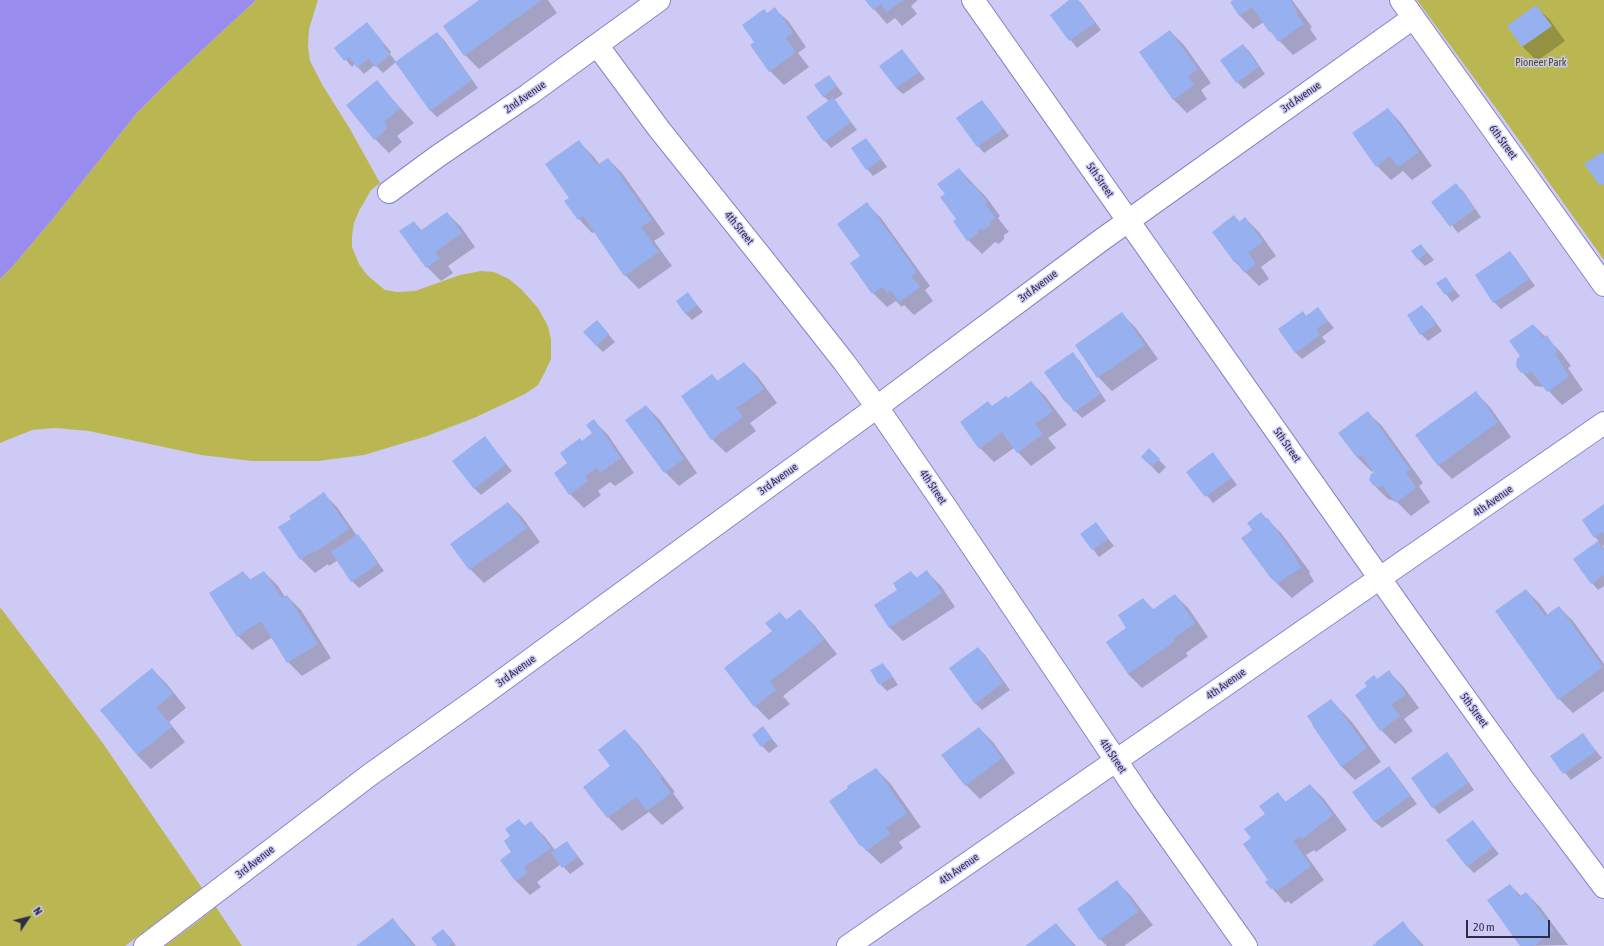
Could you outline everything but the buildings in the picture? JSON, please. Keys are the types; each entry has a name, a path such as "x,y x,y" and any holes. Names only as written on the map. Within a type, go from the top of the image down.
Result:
{"street":[{"name":"2nd Avenue","path":"389,192 438,156 528,95 659,0"},
{"name":"5th Street","path":"973,0 1380,578 1604,888"},
{"name":"6th Street","path":"1401,0 1604,285"},
{"name":"3rd Avenue","path":"145,946 366,778 494,687 877,407 1128,220 1414,18"},
{"name":"4th Street","path":"597,45 654,123 844,362 877,407 1116,760 1246,946"},
{"name":"4th Avenue","path":"848,946 1604,423"}],"green space":[{"path":"256,0 318,0 309,29 308,47 310,61 380,183 371,190 359,211 354,223 352,236 352,247 359,264 367,275 385,290 397,292 415,291 460,275 481,271 494,272 509,279 522,290 538,308 548,326 551,340 551,359 538,385 525,394 474,418 427,436 364,455 318,461 252,461 201,455 89,431 55,428 32,430 0,443 0,279 51,221 136,114 172,78"},
{"name":"Pioneer Park","path":"1417,0 1604,0 1604,260 1501,115"},
{"path":"0,607 102,742 202,888 125,946 0,946"},
{"path":"216,907 242,946 165,946 196,923"}],"shaded area":[{"path":"0,0 256,0 172,78 136,114 51,221 0,279"}]}
